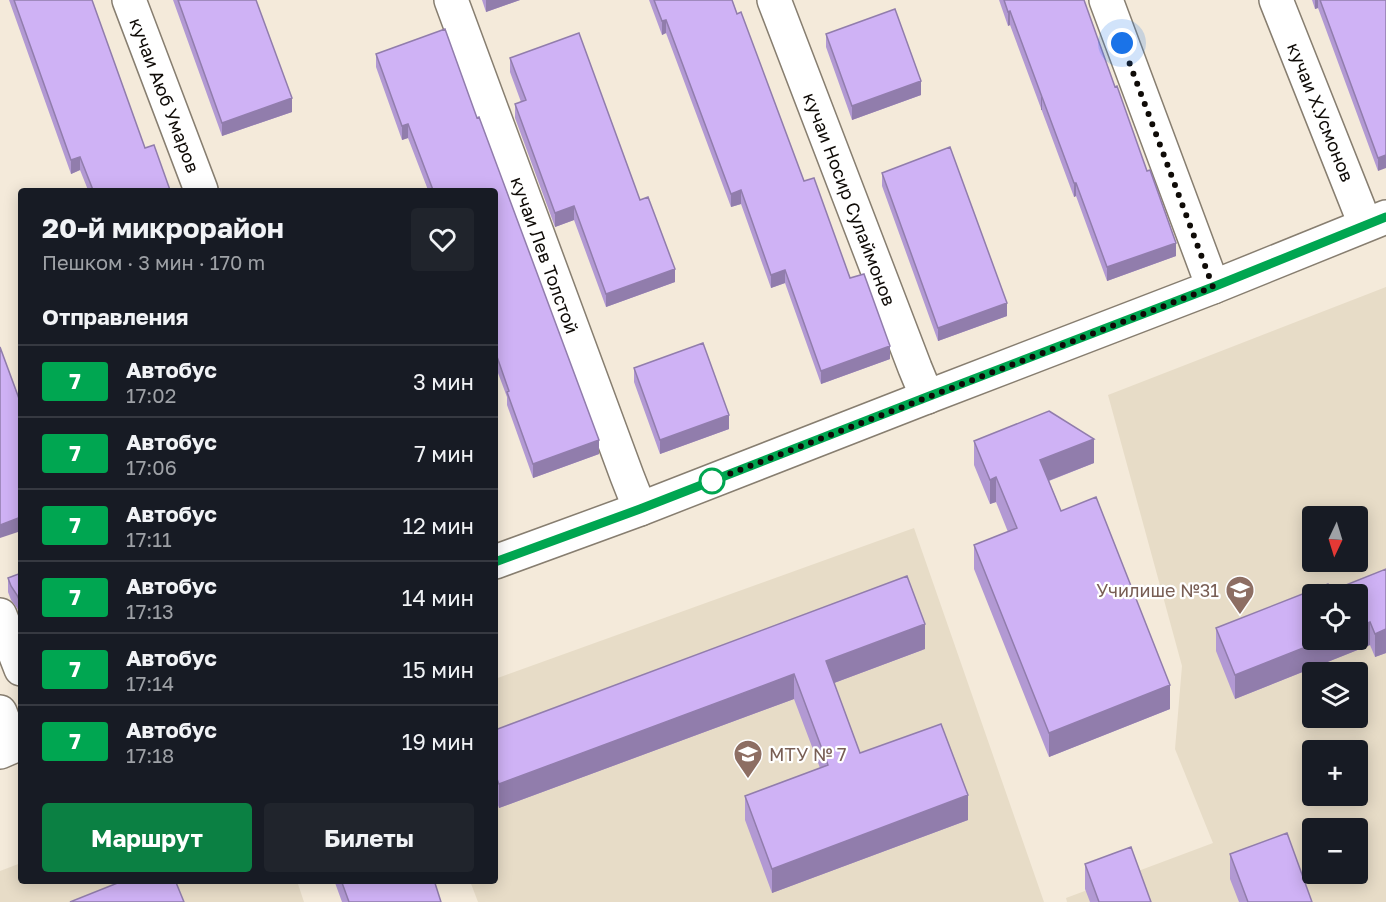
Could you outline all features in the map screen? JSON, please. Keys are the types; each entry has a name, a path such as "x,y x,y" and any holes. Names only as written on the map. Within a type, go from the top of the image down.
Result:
{"street":[{"name":"кучаи Аюб Умаров","path":"129,0 200,188"},
{"name":"кучаи Лев Толстой","path":"451,0 640,509"},
{"name":"кучаи Носир Сулаймонов","path":"774,0 927,397"},
{"path":"1106,0 1213,287"},
{"name":"кучаи Х.Усмонов","path":"1276,0 1376,220"},
{"path":"498,561 640,509 1213,287 1376,220"},
{"path":"0,615 18,661"},
{"path":"0,712 12,747"}],"shaded area":[{"name":"Училише №31","path":"1386,287 1386,902 1067,902 1066,898 1213,843 1175,749 1182,666 1108,395"},
{"name":"МТУ № 7","path":"914,528 1044,902 478,902 471,884 498,884 498,678"},
{"path":"18,864 18,884 298,884 304,902 0,902 0,871"}],"building":[{"path":"14,0 92,0 145,148 154,145 169,188 92,188 80,157 71,160"},
{"path":"178,0 256,0 292,98 222,123"},
{"path":"654,0 732,0 737,14 741,12 804,181 814,178 850,278 864,274 890,346 821,371 785,270 771,275 741,190 731,194 666,20 662,21"},
{"path":"1004,0 1084,0 1115,87 1117,86 1147,171 1150,170 1176,243 1107,267"},
{"path":"1320,0 1386,0 1386,155 1378,158"},
{"path":"895,9 921,81 852,106 826,34"},
{"path":"445,29 599,440 533,464 498,360 498,188 432,188 408,124 402,126 376,54"},
{"path":"579,33 640,200 648,197 675,269 606,294 574,206 555,213 515,104 526,100 510,58"},
{"path":"950,147 1007,303 938,328 882,173"},
{"path":"703,343 729,415 660,440 634,368"},
{"path":"0,347 18,396 18,518 0,525"},
{"path":"1049,411 1094,439 1040,460 1061,511 1096,497 1170,685 1049,733 974,545 1017,528 996,477 990,480 974,441"},
{"path":"1386,569 1386,629 1375,634 1370,622 1368,623 1368,584 1348,584"},
{"path":"18,574 18,597 11,586 8,578"},
{"path":"907,576 925,624 826,661 860,753 941,724 968,795 772,869 745,796 828,765 794,674 499,784 498,729"},
{"path":"1302,594 1302,648 1235,675 1216,628"},
{"path":"1287,833 1302,874 1302,884 1305,884 1312,902 1248,902 1230,854"},
{"path":"1131,847 1151,902 1099,902 1085,864"},
{"path":"115,884 177,884 184,902 70,902"},
{"path":"342,884 435,884 441,902 349,902"}],"bus line":[{"name":"7","path":"498,561 640,509 1213,287 1386,217"}],"place":[{"name":"Училише №31","path":"1240,616"},
{"name":"МТУ № 7","path":"748,780"}],"route":[{"path":"712,481 706,483 1213,287 1122,43"}]}
